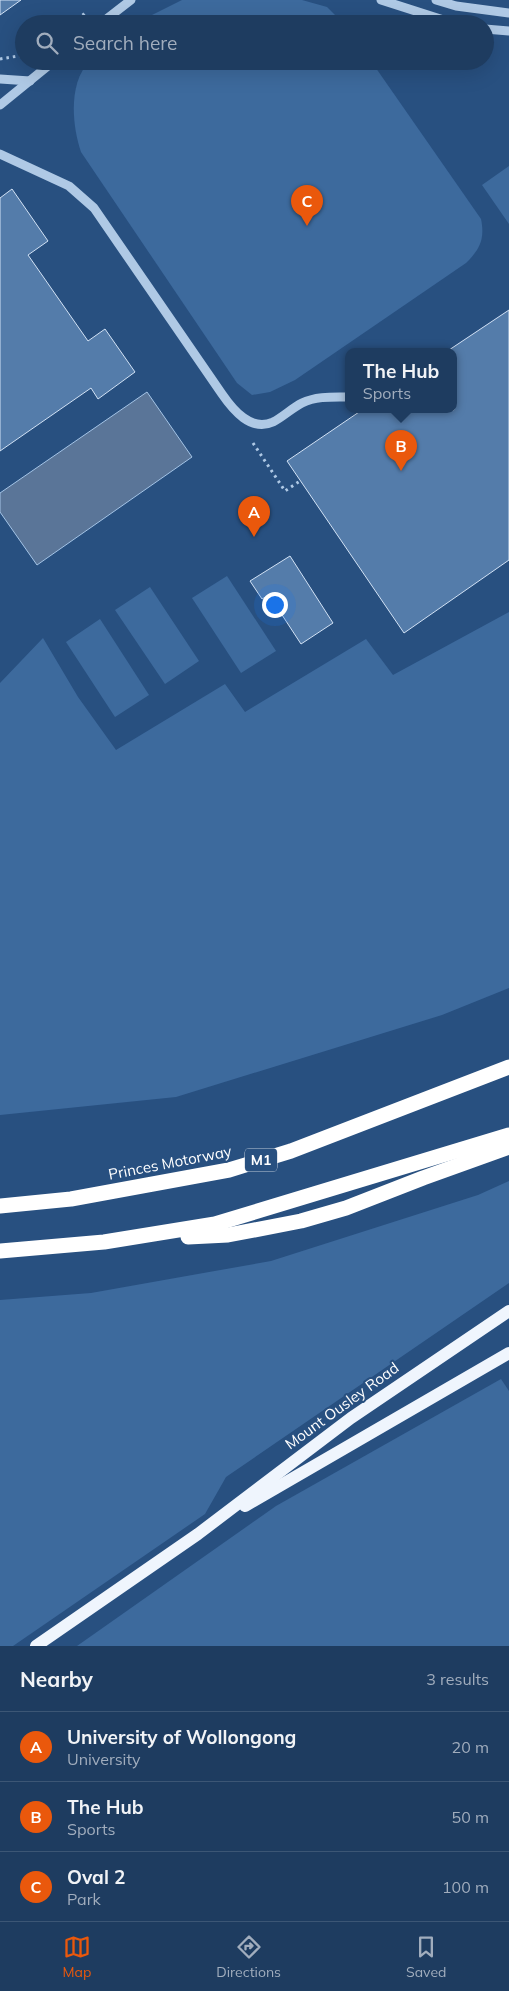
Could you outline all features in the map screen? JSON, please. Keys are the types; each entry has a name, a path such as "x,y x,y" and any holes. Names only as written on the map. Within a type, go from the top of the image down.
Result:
{"highway":[{"name":"Princes Motorway","path":"0,1206 71,1199 229,1170 291,1151 509,1067"},
{"path":"104,1242 215,1224 509,1135"},
{"path":"0,1251 104,1242 228,1235 302,1221 346,1208 509,1147"}],"main road":[{"name":"Mount Ousley Road","path":"36,1646 198,1534 351,1418 509,1311"},
{"name":"Mount Ousley Road","path":"198,1534 509,1353"}],"street":[{"path":"112,15 131,0"},
{"path":"381,0 428,15"},
{"path":"436,0 456,6 509,13"},
{"path":"494,30 509,31"},
{"path":"0,105 43,70"},
{"path":"0,79 30,81"},
{"path":"0,154 70,186 94,208 222,394 240,416 250,422 261,424 272,422 303,403 316,398 345,397"}],"path":[{"path":"0,59 15,56"},
{"path":"252,443 285,491 300,481"}],"shaded area":[{"path":"182,0 302,0 327,7 335,15 152,15"},
{"path":"83,70 377,70 481,219 482,238 478,248 466,263 295,380 270,392 252,395 237,383 81,152 74,117 75,92"},
{"path":"509,166 509,224 482,185"},
{"path":"147,392 192,457 37,565 0,512 0,493"},
{"path":"227,576 276,651 241,673 192,598"},
{"path":"150,587 199,661 165,684 115,610"},
{"path":"509,612 509,988 442,1015 176,1097 0,1115 0,683 43,638 78,697 116,750 225,684 245,712 366,639 393,675"},
{"path":"100,619 149,695 115,717 66,642"},
{"path":"509,1181 509,1283 226,1477 205,1514 13,1646 0,1646 0,1300 91,1293 271,1261 478,1195"},
{"path":"501,1379 509,1391 509,1646 77,1646 276,1506"}],"building":[{"path":"0,0 21,0 0,15"},
{"path":"12,189 48,241 28,255 88,341 105,329 135,372 98,399 91,388 0,451 0,198"},
{"path":"509,310 509,560 404,633 287,461 358,413 457,413 457,348 452,348"},
{"path":"290,556 333,623 301,644 269,595 262,599 250,581"}],"place":[{"name":"Oval 2","path":"307,226"},
{"name":"The Hub","path":"401,471"},
{"name":"University of Wollongong","path":"254,537"}]}
